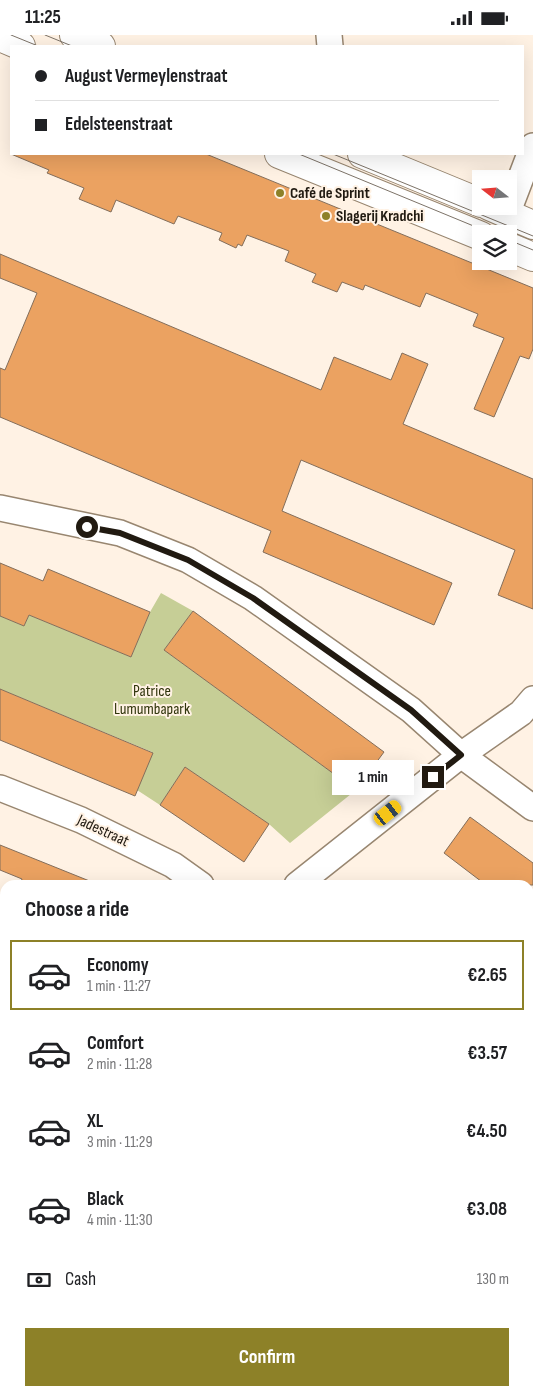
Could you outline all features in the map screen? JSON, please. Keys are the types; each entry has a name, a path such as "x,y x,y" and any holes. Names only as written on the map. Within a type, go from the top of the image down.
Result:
{"street":[{"path":"74,35 99,45"},
{"path":"0,37 20,45"},
{"path":"518,173 533,146"},
{"path":"281,155 472,232"},
{"path":"364,155 472,199"},
{"path":"510,215 533,225"},
{"path":"517,250 533,257"},
{"path":"0,508 120,533 188,560 253,598 411,710 461,755 533,808"},
{"path":"302,880 461,755 520,713 533,699"},
{"name":"Jadestraat","path":"0,788 81,820 173,865 194,880"}],"green space":[{"name":"Patrice Lumumbapark","path":"161,593 193,611 164,650 356,790 290,843 269,824 185,767 160,805 137,790 152,752 0,689 0,616 24,626 29,615 131,657 150,612"}],"building":[{"path":"13,155 208,155 472,263 472,270 489,270 533,288 533,349 529,359 520,356 494,417 474,409 504,338 473,326 478,314 426,293 420,307 365,285 363,290 342,282 337,292 312,282 316,274 285,261 289,251 247,235 242,246 238,244 236,248 219,240 222,233 178,216 174,224 116,200 111,212 79,199 84,188 47,173 49,170"},
{"path":"0,254 321,390 334,357 391,380 402,353 428,364 403,424 533,479 533,609 498,595 515,550 301,460 282,511 452,583 434,625 263,552 271,531 0,417 0,368 5,370 37,293 0,278"},
{"path":"0,563 43,581 48,569 150,612 131,657 29,615 24,626 0,616"},
{"path":"193,611 384,752 356,790 164,650"},
{"path":"0,689 153,753 135,796 0,740"},
{"path":"185,767 269,824 244,862 160,805"},
{"path":"470,817 533,863 533,880 479,880 444,853"},
{"path":"0,845 87,880 22,880 0,870"}],"tram line":[{"path":"11,35 36,45"},
{"path":"45,35 70,45"},
{"path":"301,155 472,225"},
{"path":"335,155 533,236"},
{"path":"517,243 533,250"}],"place":[{"name":"Café de Sprint","path":"280,193"},
{"name":"Slagerij Kradchi","path":"326,216"}],"route":[{"path":"87,527 120,533 188,560 253,598 411,710 461,755 433,777"}]}
